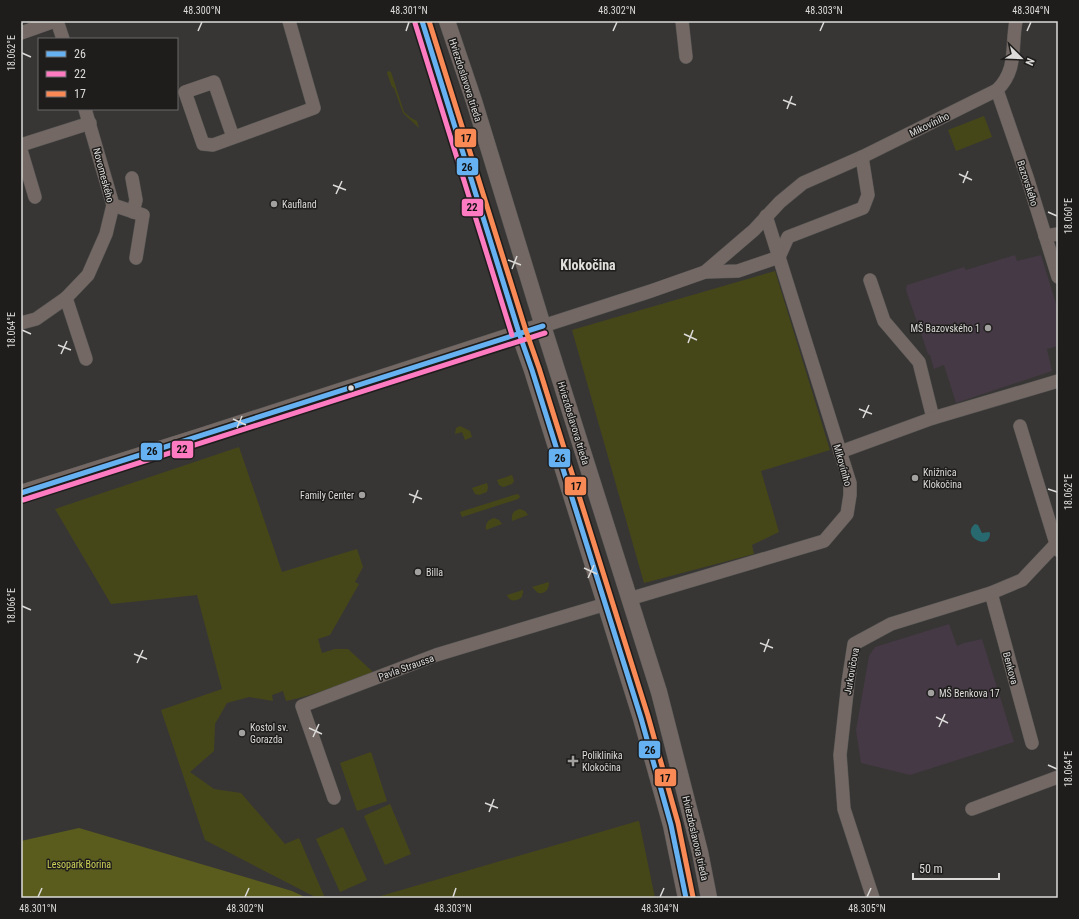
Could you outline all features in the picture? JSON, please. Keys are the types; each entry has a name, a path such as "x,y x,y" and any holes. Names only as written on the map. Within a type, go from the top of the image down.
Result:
{"street":[{"path":"21,32 56,21 63,38"},
{"path":"233,137 214,82 185,92 203,144 213,145 314,108 289,21"},
{"path":"422,21 519,333 606,604 663,794 686,898"},
{"name":"Hviezdoslavova trieda","path":"447,21 474,101 543,326 659,692 700,852 709,898"},
{"path":"682,21 686,57"},
{"path":"997,90 1006,80 1010,69 1013,58 1016,21"},
{"name":"Mikovíniho","path":"704,272 754,230 780,202 803,183 862,157 997,90"},
{"name":"Bazovského","path":"997,90 1027,177 1058,277"},
{"path":"450,108 474,101"},
{"name":"Novomeského","path":"21,323 36,318 66,298 88,275 106,234 113,206 85,110"},
{"path":"21,145 90,123"},
{"path":"21,150 35,197"},
{"path":"779,258 788,237 863,208 868,195 862,157"},
{"path":"132,178 136,200 133,212"},
{"path":"113,206 143,214 136,258"},
{"name":"Mikovíniho","path":"629,600 824,541 847,514 850,483 766,216"},
{"path":"1045,236 1058,234"},
{"name":"Mikovíniho","path":"543,326 704,272 738,270 779,258"},
{"path":"870,280 884,321 919,362 933,418"},
{"path":"66,298 86,359"},
{"path":"21,493 543,326"},
{"path":"840,452 933,418 1058,381"},
{"name":"Jurkovičova","path":"873,898 844,809 840,755 854,644 891,624 991,593 1022,580 1057,546 1020,426"},
{"name":"Benkova","path":"991,593 1032,743"},
{"path":"606,604 629,600"},
{"name":"Pavla Straussa","path":"334,798 302,706 436,655 606,604"},
{"path":"972,809 1058,777"}],"shaded area":[{"path":"388,71 391,72 404,112 417,121 419,128 403,113 387,73"},
{"path":"984,116 992,137 956,151 948,130"},
{"name":"MŠ Bazovského 1","path":"1015,255 1017,261 1041,255 1058,310 1058,346 1047,349 1052,371 956,403 944,365 934,369 907,293 907,285 964,267 966,270"},
{"path":"775,271 830,450 761,471 779,532 752,545 754,554 644,583 572,330"},
{"path":"460,426 470,431 472,437 465,440 462,432 455,434 456,428"},
{"path":"239,447 282,572 357,549 363,567 355,582 359,584 330,635 318,639 322,653 335,649 348,649 373,672 319,692 286,701 283,691 272,695 273,701 249,697 227,703 215,724 214,751 190,772 214,789 241,793 285,844 299,838 325,898 317,898 205,840 161,710 222,689 197,595 111,604 55,509"},
{"path":"512,475 514,481 512,484 503,487 499,485 497,480"},
{"path":"487,483 487,492 479,495 475,494 472,488"},
{"path":"517,494 520,497 518,499 462,517 460,512"},
{"path":"520,509 525,511 528,515 512,521 513,513"},
{"path":"494,518 499,520 502,524 486,530 487,522"},
{"path":"549,582 548,589 543,593 538,593 532,587"},
{"path":"523,590 522,597 518,600 511,600 507,595"},
{"name":"MŠ Benkova 17","path":"949,624 957,646 982,639 1014,742 910,775 861,763 856,730 869,656 875,647"},
{"path":"371,752 387,801 357,811 340,763"},
{"path":"390,804 411,854 385,865 364,816"},
{"path":"638,821 655,898 374,898"},
{"path":"343,827 367,880 340,892 316,839"}],"green space":[{"name":"Lesopark Borina","path":"79,828 292,891 307,898 21,898 21,841"}],"water":[{"path":"975,524 978,525 982,533 990,533 989,539 981,542 973,537 971,529"}],"transit line":[{"name":"26","path":"422,21 641,718 671,825 686,898"},
{"name":"17","path":"429,21 648,716 678,823 693,897"},
{"name":"22","path":"415,23 512,335"},
{"name":"26","path":"21,493 543,326"},
{"name":"22","path":"23,500 545,333"}],"place":[{"name":"Kaufland","path":"274,204"},
{"name":"MŠ Bazovského 1","path":"988,328"},
{"name":"Knižnica Klokočina","path":"915,478"},
{"name":"Family Center","path":"362,495"},
{"name":"Billa","path":"418,572"},
{"name":"MŠ Benkova 17","path":"931,693"},
{"name":"Kostol sv. Gorazda","path":"242,733"},
{"name":"Poliklinika Klokočina","path":"573,761"}],"district":[{"name":"Klokočina","path":"588,265"}]}
